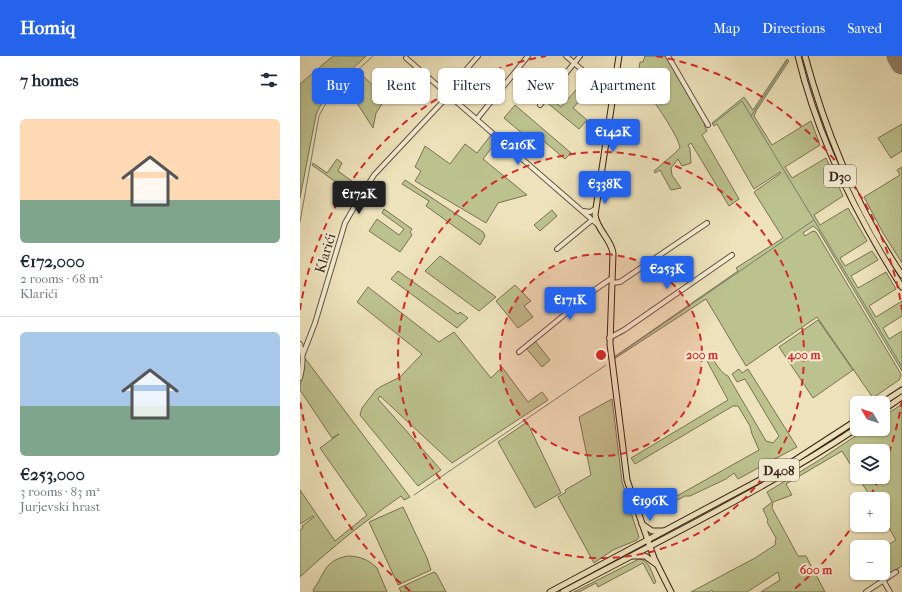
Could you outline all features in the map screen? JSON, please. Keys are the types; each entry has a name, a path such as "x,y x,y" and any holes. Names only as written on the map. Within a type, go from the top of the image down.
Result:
{"main road":[{"path":"617,68 619,56"},
{"name":"D30","path":"798,56 816,116 846,188 876,246 902,287"},
{"name":"D30","path":"805,56 823,116 850,182 866,215 902,275"},
{"path":"611,104 595,209 598,225 610,242 612,249 609,338 627,480 656,565 671,592"},
{"path":"890,398 902,390"},
{"path":"890,406 902,398"},
{"name":"D408","path":"563,592 630,556 665,531 786,466 850,425"},
{"name":"D408","path":"550,592 788,472 850,432"},
{"path":"641,523 652,531 665,531"},
{"path":"630,556 645,556 656,565"}],"street":[{"name":"Klarići","path":"468,68 478,56"},
{"path":"476,120 528,56"},
{"path":"566,56 580,68"},
{"path":"540,105 580,56"},
{"path":"668,56 708,125"},
{"path":"406,58 438,86"},
{"name":"Klarići","path":"303,354 315,323 345,223 374,175 438,104"},
{"path":"458,104 598,225"},
{"path":"583,211 590,212 595,209"},
{"path":"557,249 592,220"},
{"path":"519,352 596,289 612,281 620,282 707,223"},
{"path":"609,338 621,332 732,255"},
{"path":"300,344 303,354 300,378"},
{"path":"890,576 896,572"},
{"path":"866,592 883,580 890,592"}],"green space":[{"path":"333,56 366,56 354,68 319,68"},
{"path":"645,56 667,56 706,123 704,125 707,131 702,135 739,199 729,206 691,143 688,145 690,149 691,163 682,166 678,159 671,168 672,175 681,188 671,190 660,170 655,173 654,171 680,148 675,135 656,104 670,104 670,68 639,68 640,62 643,62"},
{"path":"787,59 789,61 754,116 772,145 811,121 820,145 785,167 792,178 826,158 843,196 814,215 820,225 848,208 867,241 840,258 845,266 872,251 878,260 851,276 858,288 886,272 896,289 869,306 876,317 902,301 902,316 883,328 889,339 902,331 902,371 818,230 813,226 803,233 805,236 813,231 816,232 901,374 899,380 876,396 872,396 817,317 746,366 706,299 614,359 614,357 738,271 736,268 783,238 754,192 781,173 780,172 754,189 717,124 714,126 712,123 744,97 753,110"},
{"path":"312,74 312,104 322,104 316,115 300,198 300,84"},
{"path":"364,77 372,85 372,104 382,104 376,113 373,128 358,104 364,104"},
{"path":"576,90 577,104 573,108 587,120 579,129 549,104 557,104 561,107 564,104 568,104 568,99"},
{"path":"515,105 571,153 565,159 534,133 530,137 543,150 542,151 533,144 523,156 519,153 530,140 504,118"},
{"path":"902,124 902,151 891,158 878,138"},
{"path":"491,135 497,141 483,159 527,195 498,203 486,223 415,181 421,171 415,167 425,146 450,164 465,144 477,153"},
{"path":"337,159 342,163 338,171 360,187 354,195 312,165 313,163 327,173"},
{"path":"902,167 902,263 883,233 864,197 900,175 897,170"},
{"path":"405,180 483,232 485,236 480,245 426,206 429,201 402,184"},
{"path":"384,209 412,229 410,232 412,235 400,252 369,231 377,219 399,235 404,229 382,213"},
{"path":"552,210 557,216 540,231 534,225"},
{"path":"440,256 496,297 479,311 425,271"},
{"path":"398,271 458,314 460,312 468,318 457,328 391,279"},
{"path":"515,285 531,301 524,306 533,317 518,328 496,301"},
{"path":"368,287 439,342 454,332 491,378 502,367 528,402 542,392 548,400 452,463 380,396 378,399 441,470 418,486 360,415 362,408 376,390 400,377 422,354 357,302"},
{"path":"818,320 853,370 813,398 779,347"},
{"path":"535,341 550,360 542,367 526,348"},
{"path":"304,357 410,497 404,500 401,496 388,505 337,545 300,577 300,530 303,528 302,526 314,517 313,516 300,524 300,490 335,541 367,515 320,448 339,434 332,438 300,390"},
{"path":"712,357 721,371 728,376 766,441 773,443 779,436 745,379 737,382 732,374 739,369 742,373 748,369 797,447 738,479 734,473 726,479 690,496 685,496 652,513 650,511 759,450 750,426 738,406 733,406 635,464 631,458 728,400 707,361"},
{"path":"612,399 622,481 639,537 637,540 613,550 594,563 558,497 566,492 565,490 591,475 579,417"},
{"path":"902,404 902,566 890,574 890,544 896,540 890,530 890,492 868,492 862,484 890,484 890,444 850,444 850,464 842,451 786,484 792,495 773,502 772,508 798,556 806,556 825,592 761,592 780,580 778,572 747,592 713,592 712,590 709,592 691,592 755,558 775,545 776,538 767,522 768,520 763,509 772,502 767,492 856,436 890,436 890,412"},
{"path":"527,422 561,493 535,508 498,442"},
{"path":"403,507 427,558 431,570 398,585 369,522"},
{"path":"348,556 364,559 377,568 387,592 314,592 313,590 326,568 334,561"},
{"path":"639,559 646,562 650,568 656,582 654,584 643,563 598,587 596,583 579,592 574,592"},
{"path":"434,572 436,573 446,592 401,592 399,588"}],"waterway":[{"path":"300,222 319,116 329,99 336,91 350,76 373,56"},
{"path":"751,116 787,61"},
{"path":"615,357 814,220 742,101 713,124"},
{"path":"814,220 902,367"},
{"path":"414,495 606,365"}],"runway":[{"path":"898,56 902,63"}]}
